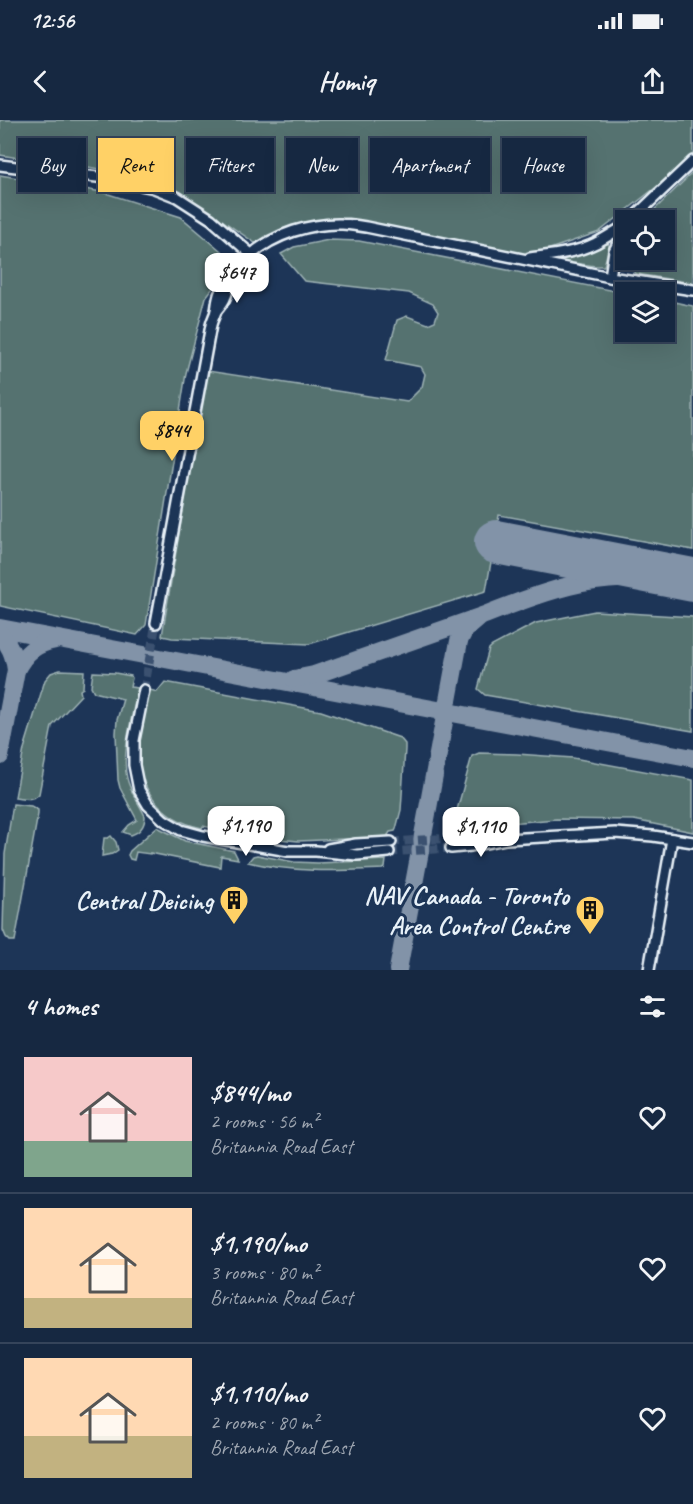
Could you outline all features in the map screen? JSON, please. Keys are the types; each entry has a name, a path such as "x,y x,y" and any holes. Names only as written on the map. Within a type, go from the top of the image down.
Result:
{"street":[{"path":"642,210 693,161"},
{"path":"0,165 113,179 154,188 177,197 211,219 252,255"},
{"path":"156,623 211,325 216,311 228,292 228,285 252,255 271,242 294,231 316,225 343,224 610,277 693,290"},
{"path":"520,259 567,253 586,247 615,232"},
{"path":"610,277 615,248"},
{"path":"144,690 134,740 134,765 139,790 148,805 164,820 180,830 203,836 288,851 357,855 388,852"},
{"path":"451,843 471,846 506,839 615,833 693,842"},
{"path":"650,970 672,839"},
{"path":"316,851 356,844 391,842"}],"green space":[{"path":"0,120 693,120 693,155 660,184 627,210 615,210 615,219 599,232 538,253 498,255 346,224 255,243 223,221 173,192 174,138 98,138 98,169 86,167 86,138 18,138 18,158 0,155"},
{"path":"693,172 693,283 637,274 631,270 675,270 675,210 654,210"},
{"path":"0,175 18,178 18,192 86,192 86,189 102,192 181,217 233,261 206,297 186,373 146,625 137,635 0,606"},
{"path":"329,240 359,241 615,291 615,342 675,342 675,302 693,306 693,550 499,515 486,591 309,644 162,636 208,371 407,402 422,387 425,374 421,367 386,360 397,320 407,316 428,324 435,321 438,312 433,304 409,293 304,281 281,254 294,247"},
{"path":"608,243 604,266 553,260 588,251"},
{"path":"595,611 693,617 693,731 485,695 478,689 489,649 492,646 536,623"},
{"path":"60,670 84,671 81,695 52,726 39,794 31,798 15,797 24,749 45,680 51,673"},
{"path":"93,672 131,676 130,687 138,688 125,757 130,788 145,816 141,828 131,835 123,832 137,820 118,780 116,733 123,699 94,692 91,686"},
{"path":"165,682 321,711 400,738 405,744 405,749 401,810 395,831 390,832 388,835 390,837 298,841 260,837 203,826 202,828 174,818 154,799 147,788 138,760 140,732 150,690 157,692"},
{"path":"479,753 573,758 693,780 693,832 634,820 556,819 452,828 472,756"},
{"path":"13,804 31,806 38,810 38,814 15,941 10,941 3,930 5,854"},
{"path":"157,827 185,841 234,851 238,859 221,856 220,867 150,853 136,852 134,860 130,859 128,855 130,851"},
{"path":"111,836 118,850 102,856 104,838"},
{"path":"257,855 294,862 318,863 386,860 383,869 315,870 282,868 248,862"}],"taxiway":[{"path":"294,679 314,675 569,586 614,579 689,579"},
{"path":"398,970 459,641 464,631 478,619"},
{"path":"0,628 693,758"},
{"path":"0,634 11,650 16,670 0,756"},
{"path":"16,670 32,650 55,640"}],"runway":[{"path":"496,542 693,580"}],"tunnel":[{"path":"144,690 156,623"},
{"path":"391,842 452,838"},
{"path":"389,852 451,848"}],"place":[{"name":"Central Deicing","path":"234,926"},
{"name":"NAV Canada - Toronto Area Control Centre","path":"590,936"}]}
